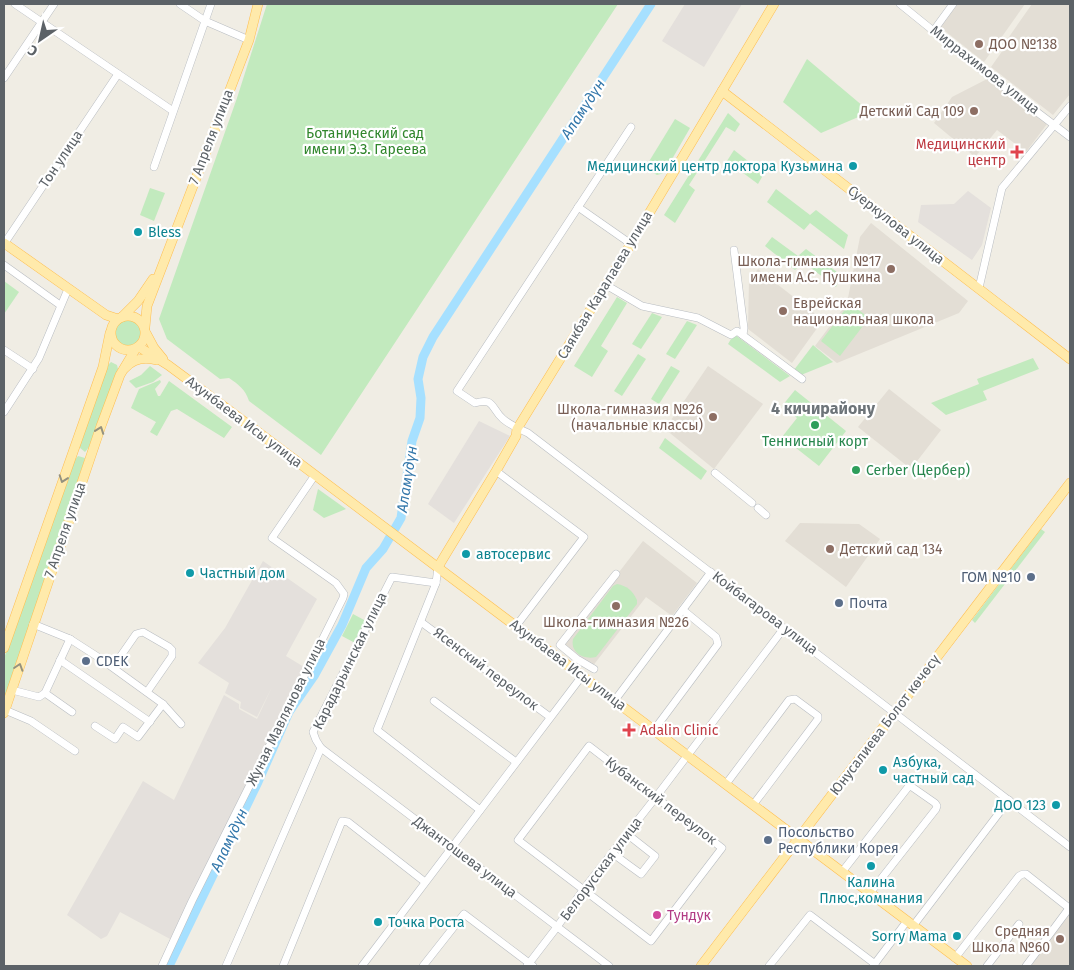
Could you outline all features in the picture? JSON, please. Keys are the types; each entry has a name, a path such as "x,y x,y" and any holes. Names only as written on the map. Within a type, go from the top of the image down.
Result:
{"main road":[{"name":"7 Апреля улица","path":"145,330 146,306 248,40 258,4"},
{"name":"Саякбая Каралаева улица","path":"438,567 496,471 518,429 774,4"},
{"name":"Суеркулова улица","path":"722,91 1070,359"},
{"path":"4,244 100,312 120,318 134,317 142,323 145,330 143,343 137,348 125,351 116,346 100,312"},
{"name":"7 Апреля улица","path":"120,318 138,301 160,269"},
{"path":"111,332 120,318"},
{"name":"Ахунбаева Исы улица","path":"145,330 154,348 168,365"},
{"name":"7 Апреля улица","path":"4,648 103,367 111,332"},
{"name":"7 Апреля улица","path":"4,712 90,457 122,370 137,348"},
{"name":"Ахунбаева Исы улица","path":"137,348 168,365 967,966"},
{"path":"122,370 129,364 139,360 155,359 168,365"},
{"path":"73,451 90,457"},
{"name":"Юнусалиева Болот көчөсү","path":"701,966 1070,484"}],"street":[{"path":"15,4 173,111"},
{"path":"4,78 54,4"},
{"path":"180,4 205,21 248,40"},
{"path":"154,167 211,4"},
{"name":"Миррахимова улица","path":"900,4 983,71 1070,137"},
{"path":"934,30 953,4"},
{"name":"Тон улица","path":"4,244 118,74"},
{"path":"979,288 1002,188 1070,106"},
{"path":"631,127 578,207 631,244"},
{"name":"Койбагарова улица","path":"578,207 457,391 475,403 485,400 489,401 502,418 518,429 528,433 1070,847"},
{"path":"734,250 744,328 743,335"},
{"path":"4,265 60,305"},
{"path":"606,285 642,306 698,318 731,335 737,330 802,378"},
{"path":"4,412 32,369 44,346 68,289"},
{"path":"4,350 32,369"},
{"path":"496,471 584,538 516,626"},
{"path":"715,473 766,515"},
{"name":"Жуная Мавлянова улица","path":"162,966 343,598 344,594 336,583 272,538 315,475"},
{"path":"436,583 438,567"},
{"path":"615,700 711,572"},
{"path":"594,669 560,646 616,574"},
{"name":"Карадарьинская улица","path":"226,966 321,748 313,732 392,577 436,583"},
{"name":"Ясенский переулок","path":"436,583 422,622 377,730 480,810"},
{"path":"654,730 718,644 716,637 683,610"},
{"name":"Ясенский переулок","path":"422,622 550,717"},
{"path":"33,624 70,639 113,668 163,704 181,724"},
{"name":"Белорусская улица","path":"530,965 583,890 784,628"},
{"path":"113,668 136,634 140,632 169,647 172,650 172,656 147,692"},
{"path":"12,690 39,697 45,693 70,639"},
{"path":"60,660 150,722"},
{"path":"362,966 582,676"},
{"path":"45,693 72,712"},
{"path":"726,784 789,700 795,699 818,716 818,719 753,805"},
{"path":"434,701 516,762"},
{"path":"95,726 115,739 123,727 138,737 163,704"},
{"path":"4,712 30,721 75,751"},
{"name":"Кубанский переулок","path":"589,746 656,797 722,848 651,941 518,840 589,746"},
{"name":"Джантошева улица","path":"321,748 609,966"},
{"path":"842,872 908,786 912,786 935,804 937,806 936,809 870,893"},
{"path":"769,966 810,915 874,965 1009,800"},
{"path":"283,966 342,821 344,820 352,825 425,882"},
{"path":"612,853 642,874 656,856 627,834"},
{"path":"955,958 1019,876 1026,874 1070,907 1026,966"},
{"path":"423,966 464,914 530,965"},
{"path":"987,966 1020,924"}],"shaded area":[{"path":"685,4 742,4 704,67 662,41"},
{"name":"ДОО №138","path":"958,4 1025,4 984,62 940,27"},
{"path":"1032,4 1070,4 1070,94 1053,115 991,67 1003,50 1004,44"},
{"name":"Детский Сад 109","path":"989,78 1047,124 1026,152 997,130 975,157 934,123 952,97"},
{"path":"968,191 991,208 982,245 972,260 918,222 921,205 954,204"},
{"name":"Школа-гимназия №17 имени А.С. Пушкина","path":"871,223 968,301 959,313 837,363 815,346 847,303 860,237"},
{"path":"758,269 823,320 792,363 748,329 749,280"},
{"name":"Школа-гимназия №26 (начальные классы)","path":"708,366 763,404 714,469 665,429"},
{"path":"889,389 941,430 911,469 858,427"},
{"path":"479,421 510,436 454,523 428,504"},
{"path":"800,523 859,524 880,539 846,587 785,541"},
{"name":"Школа-гимназия №26","path":"643,541 697,583 672,616 646,597 592,667 563,645"},
{"path":"263,561 317,599 286,656 304,667 170,939 120,912 107,936 101,939 67,915 143,781 174,800 224,695 239,704 239,709 257,719 272,687 257,717 240,708 241,702 225,693 229,683 198,663 225,628"},
{"name":"Средняя Школа №60","path":"1070,911 1070,966 1029,966"}],"green space":[{"name":"Ботанический сад имени Э.З. Гареева","path":"267,4 618,4 321,455 249,401 244,390 236,383 229,378 220,379 167,339 159,319 237,98"},
{"path":"807,59 870,112 821,133 783,102"},
{"path":"728,113 740,124 735,132 726,127 689,185 695,190 675,223 664,215"},
{"path":"675,119 690,128 664,173 657,175 645,168"},
{"path":"734,150 758,169 762,177 758,184 727,161"},
{"path":"150,188 165,193 154,221 140,215"},
{"path":"776,189 810,215 816,210 848,235 844,249 810,223 804,230 767,202"},
{"path":"772,237 798,256 806,249 841,275 836,287 803,262 795,270 765,246"},
{"path":"4,281 19,292 4,314"},
{"path":"617,297 627,303 601,346 608,351 592,377 574,366"},
{"path":"850,303 869,318 840,356 821,341"},
{"path":"652,313 662,317 641,349 632,344"},
{"path":"128,320 137,324 141,333 137,342 128,346 119,342 115,333 119,324"},
{"path":"687,321 697,325 675,359 666,354"},
{"path":"734,334 790,376 780,382 728,344"},
{"path":"813,345 833,362 801,375 794,370"},
{"path":"638,354 646,359 622,396 614,391"},
{"path":"1033,358 1039,369 983,391 987,400 946,415 931,403 979,384 977,379"},
{"path":"111,362 117,365 118,369 89,447 85,452 79,447 107,366"},
{"path":"150,366 162,375 153,382 136,388 129,381 141,375"},
{"path":"671,366 680,371 659,404 651,399"},
{"path":"160,380 161,382 155,389 158,396 160,396 169,381 232,427 224,438 177,409 171,411 157,436 150,432 156,422 131,408 139,389"},
{"name":"Теннисный корт","path":"795,390 846,431 819,466 782,437 797,418 782,406"},
{"path":"665,438 707,471 701,480 659,448"},
{"path":"78,456 85,458 84,462 4,700 4,658 74,461"},
{"path":"318,489 346,509 324,518 313,510"},
{"path":"1041,529 1045,532 975,623 972,620"},
{"path":"617,584 631,591 637,600 637,604 596,657 591,658 579,654 574,648 573,639 613,586"},
{"path":"353,614 366,621 355,643 342,636"}],"waterway":[{"name":"Аламүдүн","path":"169,966 258,782 289,712 314,676 342,625 366,568 383,549 401,518 412,441 420,418 421,398 418,379 423,357 433,337 651,4"}],"place":[{"name":"ДОО №138","path":"979,44"},
{"name":"Детский Сад 109","path":"974,111"},
{"name":"Медицинский центр","path":"1017,152"},
{"name":"Медицинский центр доктора Кузьмина","path":"853,166"},
{"name":"Bless","path":"138,232"},
{"name":"Школа-гимназия №17 имени А.С. Пушкина","path":"891,269"},
{"name":"Еврейская национальная школа","path":"783,311"},
{"name":"Школа-гимназия №26 (начальные классы)","path":"713,417"},
{"name":"Теннисный корт","path":"815,425"},
{"name":"Cerber (Цербер)","path":"856,470"},
{"name":"Детский сад 134","path":"830,549"},
{"name":"автосервис","path":"466,554"},
{"name":"Частный дом","path":"190,573"},
{"name":"ГОМ №10","path":"1031,577"},
{"name":"Почта","path":"839,603"},
{"name":"Школа-гимназия №26","path":"616,606"},
{"name":"CDEK","path":"86,661"},
{"name":"Adalin Clinic","path":"629,730"},
{"name":"Азбука, частный сад","path":"883,770"},
{"name":"ДОО 123","path":"1056,805"},
{"name":"Посольство Республики Корея","path":"768,840"},
{"name":"Калина Плюс,комнания","path":"871,866"},
{"name":"Тундук","path":"657,915"},
{"name":"Точка Роста","path":"378,922"},
{"name":"Sorry Mama","path":"957,936"},
{"name":"Средняя Школа №60","path":"1060,939"}],"district":[{"name":"4 кичирайону","path":"823,408"}]}
